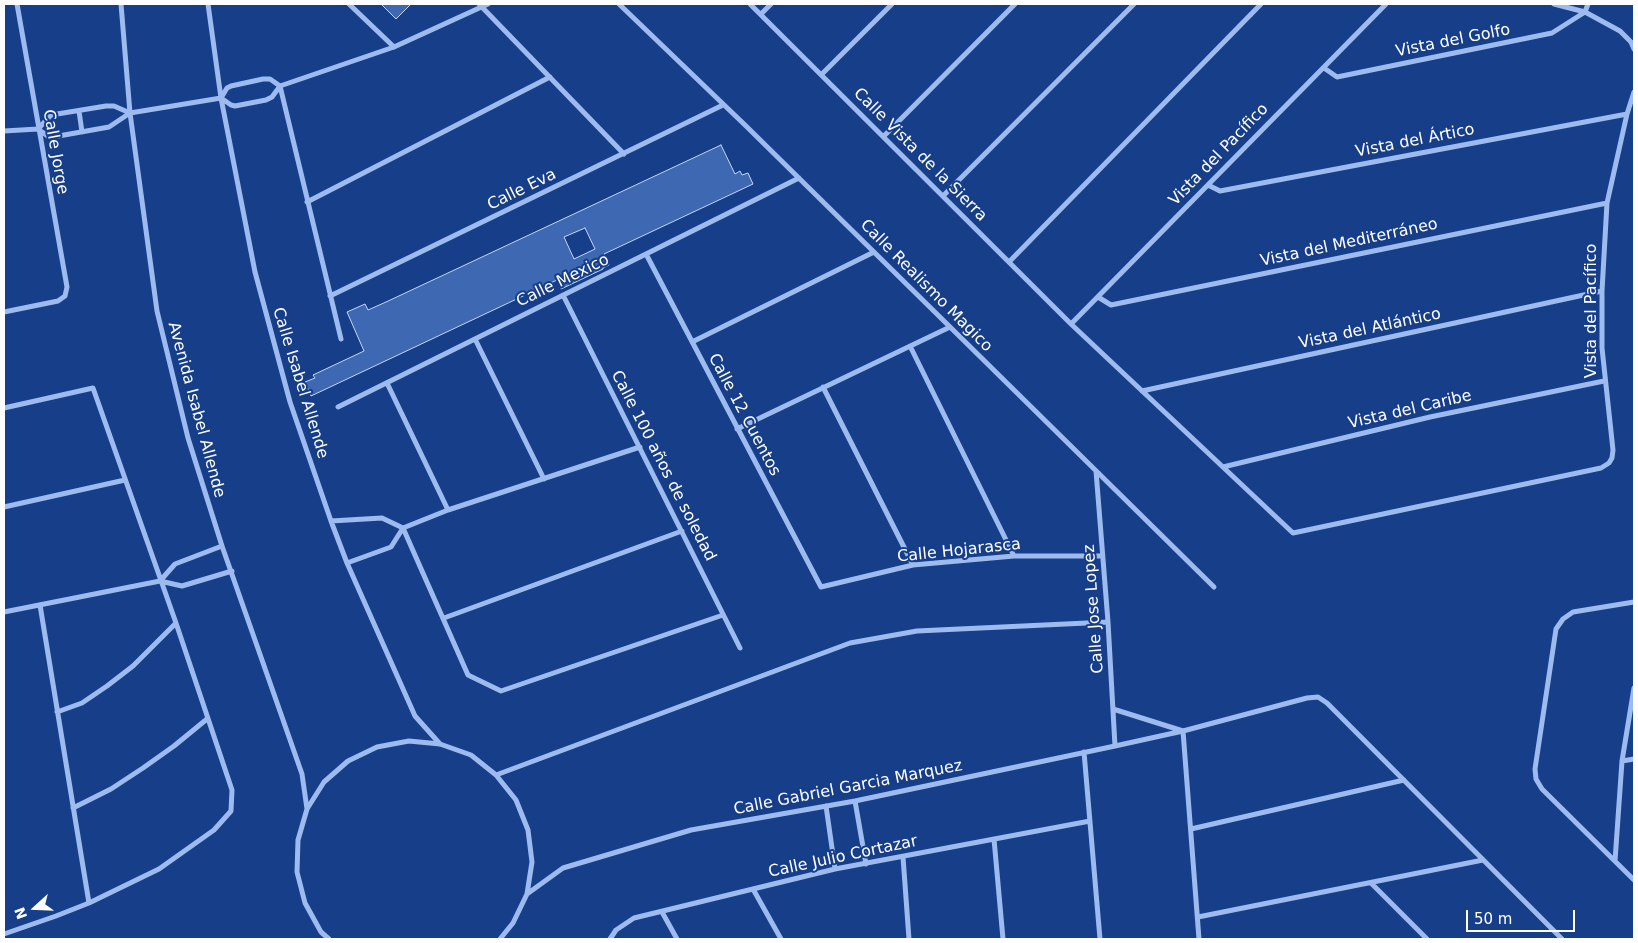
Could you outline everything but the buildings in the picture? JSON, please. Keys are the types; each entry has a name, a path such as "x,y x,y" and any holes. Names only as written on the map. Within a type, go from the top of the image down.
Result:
{"street":[{"name":"Calle Jorge","path":"4,312 58,301 65,296 67,287 17,4"},
{"name":"Avenida Isabel Allende","path":"121,4 130,113 157,312 188,438 222,546 302,774 307,809"},
{"name":"Calle Isabel Allende","path":"208,4 221,98 255,272 290,402 347,563 415,716 440,744"},
{"path":"349,4 394,47"},
{"name":"Calle Realismo Magico","path":"619,4 799,178 1214,587"},
{"name":"Calle Vista de la Sierra","path":"750,4 1071,324 1293,533 1601,468"},
{"path":"761,14 771,4"},
{"path":"822,74 892,4"},
{"path":"884,136 1015,4"},
{"path":"943,196 1134,4"},
{"path":"1009,262 1261,4"},
{"name":"Vista del Pacífico","path":"1071,324 1386,4"},
{"path":"1554,4 1584,12 1620,30 1631,42 1634,50"},
{"path":"1584,12 1588,4"},
{"path":"38,128 49,137 53,137 109,127 130,113 221,98 235,106 266,100 272,97 280,86 394,47 483,5 624,154"},
{"name":"Vista del Golfo","path":"1324,68 1337,76 1552,33 1584,12"},
{"path":"307,202 550,77"},
{"path":"221,98 227,88 263,79 270,79 280,86 341,339"},
{"name":"Vista del Pacífico","path":"1601,468 1609,463 1613,450 1604,381 1602,348 1602,291 1607,203 1627,114 1634,92"},
{"name":"Calle Eva","path":"330,296 724,105"},
{"path":"4,131 38,128 51,115 106,106 114,106 130,113"},
{"path":"79,111 82,132"},
{"name":"Vista del Ártico","path":"1208,185 1220,191 1627,114"},
{"name":"Calle Mexico","path":"338,407 799,178"},
{"name":"Vista del Mediterráneo","path":"1098,297 1111,305 1607,203"},
{"path":"692,342 874,252"},
{"name":"Calle 12 Cuentos","path":"646,254 821,586"},
{"name":"Vista del Atlántico","path":"1142,391 1602,291"},
{"name":"Calle 100 años de soledad","path":"564,295 740,648"},
{"path":"737,429 950,327"},
{"path":"475,339 544,478"},
{"path":"910,346 1014,556"},
{"name":"Vista del Caribe","path":"1223,467 1430,417 1604,381"},
{"path":"387,383 448,510"},
{"path":"824,387 913,565"},
{"path":"4,408 93,388 176,623 232,790 231,811 214,830 159,869 89,903 4,934"},
{"path":"347,563 391,547 403,528 448,510 640,447"},
{"name":"Calle Jose Lopez","path":"1096,470 1108,622 1115,746"},
{"path":"4,506 125,480"},
{"path":"331,521 382,518 403,528 468,675 501,691 723,614"},
{"path":"444,618 682,531"},
{"path":"160,581 175,564 222,546"},
{"name":"Calle Hojarasca","path":"821,586 913,565 1014,556 1102,556"},
{"path":"4,612 160,581 182,586 232,572"},
{"path":"1634,602 1573,612 1563,619 1556,630 1535,768 1536,779 1542,789 1634,880"},
{"path":"40,605 89,903"},
{"path":"496,775 850,643 917,631 1108,622"},
{"path":"58,712 82,703 107,686 133,666 176,623"},
{"path":"1615,861 1622,761 1634,688"},
{"name":"Calle Gabriel Garcia Marquez","path":"527,894 563,868 691,830 855,801 1115,746 1183,731 1307,698 1318,697 1327,702 1404,780"},
{"path":"1113,708 1183,731 1199,939"},
{"path":"73,808 144,768 207,719"},
{"path":"329,939 321,932 305,904 297,872 298,840 307,809 324,782 348,761 377,747 409,741 440,744 471,756 496,775 516,800 528,830 532,862 527,894 513,923 500,939"},
{"path":"1084,752 1100,939"},
{"path":"1622,761 1634,759"},
{"path":"1191,829 1404,780 1562,939"},
{"path":"855,801 866,864"},
{"path":"826,806 835,869"},
{"name":"Calle Julio Cortazar","path":"610,939 616,930 634,918 835,869 1090,821"},
{"path":"994,839 1003,939"},
{"path":"903,857 909,939"},
{"path":"1198,917 1482,860"},
{"path":"1371,882 1427,939"},
{"path":"753,889 781,939"},
{"path":"662,912 677,939"},
{"path":"506,932 508,939"}]}
